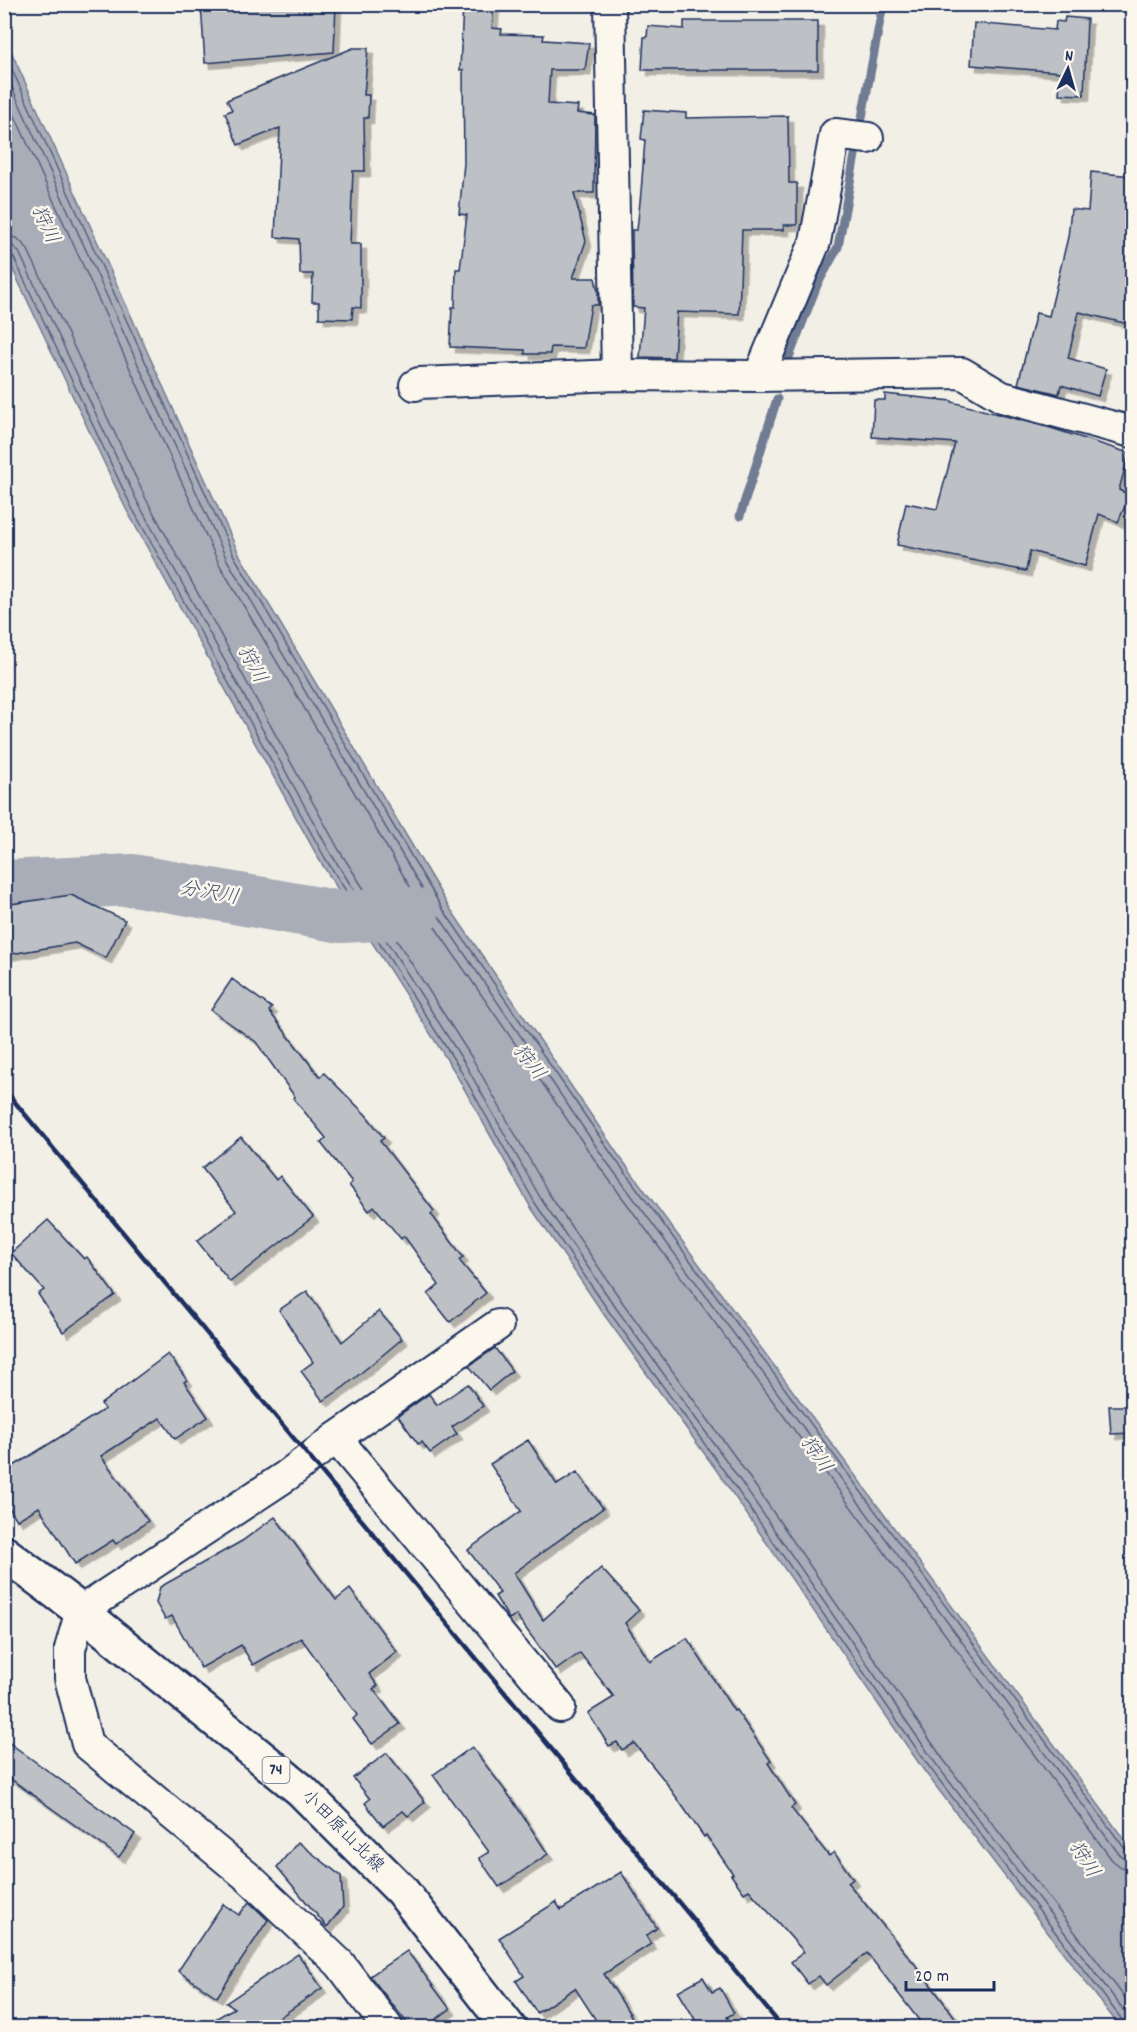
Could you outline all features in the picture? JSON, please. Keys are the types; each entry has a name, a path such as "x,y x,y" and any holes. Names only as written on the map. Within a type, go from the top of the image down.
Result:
{"main road":[{"name":"小田原山北線","path":"4,1553 81,1611 300,1790 401,1890 509,2028"}],"street":[{"path":"610,4 617,375"},
{"path":"759,376 815,242 835,134 856,136"},
{"path":"415,385 617,375 962,374 1002,397 1132,432"},
{"path":"388,2028 340,1964 265,1893 87,1744 70,1678 70,1649 81,1611 286,1476 336,1438 498,1325"},
{"path":"336,1438 560,1707"}],"water":[{"name":"狩川","path":"4,33 239,554 447,904 617,1153 1132,1850 1132,2027 1120,2027 925,1772 717,1471 605,1316 530,1206 453,1069 320,861 126,509 5,253"}],"building":[{"path":"201,4 336,4 334,52 205,63"},
{"path":"463,4 494,4 492,28 502,29 501,34 544,35 543,40 589,43 585,70 550,70 548,104 578,106 577,113 595,115 594,193 574,193 586,241 573,278 595,278 598,291 598,305 591,305 584,348 551,347 550,354 525,354 525,350 450,347 452,307 455,307 456,269 460,269 467,215 459,214 464,163 463,70 460,70"},
{"path":"1065,17 1087,19 1084,95 1059,94 1061,72 971,65 974,23 1055,30 1056,21 1064,22"},
{"path":"684,21 818,21 818,70 642,70 644,37 647,37 648,26 684,29"},
{"path":"353,48 368,48 364,95 369,95 368,118 364,118 365,171 353,171 350,244 361,244 361,308 353,307 352,319 319,318 319,302 312,302 313,274 300,274 299,239 275,237 280,128 238,145 225,113 232,110 227,100"},
{"path":"644,110 686,113 686,118 788,116 789,183 797,183 797,225 784,225 784,230 742,230 739,314 677,312 674,358 640,357 644,308 633,307 632,230 637,230 641,192 645,140 641,139"},
{"path":"1091,172 1132,176 1132,325 1079,312 1068,358 1106,369 1098,396 1061,385 1059,394 1018,384 1036,313 1049,316 1068,237 1071,209 1088,211"},
{"path":"885,394 952,401 1051,428 1129,453 1119,490 1130,495 1118,522 1099,514 1085,566 1030,551 1026,571 897,545 906,503 937,509 955,443 872,437 874,400 885,400"},
{"path":"71,895 125,920 106,958 75,943 5,955 4,905"},
{"path":"232,979 272,1008 269,1011 320,1077 324,1073 366,1115 384,1138 380,1141 434,1211 431,1214 463,1257 459,1260 486,1293 450,1322 428,1294 439,1285 404,1236 401,1239 374,1206 369,1211 349,1185 352,1182 321,1143 326,1138 293,1098 295,1097 256,1042 211,1010"},
{"path":"241,1137 276,1180 280,1176 313,1217 230,1282 197,1241 236,1211 202,1168"},
{"path":"48,1220 84,1259 87,1257 115,1295 63,1332 38,1294 44,1290 11,1253"},
{"path":"307,1291 342,1342 379,1311 402,1339 344,1387 323,1401 301,1371 313,1362 279,1310"},
{"path":"495,1348 512,1371 489,1390 469,1366"},
{"path":"168,1354 187,1380 184,1382 208,1417 175,1439 160,1418 101,1456 148,1521 116,1544 113,1540 75,1564 39,1507 17,1520 4,1500 4,1472 105,1409 101,1404"},
{"path":"468,1384 483,1406 452,1427 457,1434 430,1453 422,1442 418,1444 398,1416 429,1394 437,1405"},
{"path":"1109,1406 1132,1406 1132,1433 1111,1434"},
{"path":"528,1440 557,1485 577,1472 603,1508 514,1573 543,1620 601,1568 639,1610 625,1623 650,1662 687,1638 734,1711 736,1710 771,1761 768,1763 795,1805 791,1808 829,1856 834,1852 853,1879 848,1883 918,1968 963,2028 925,2028 867,1953 826,1985 819,1976 808,1984 791,1962 804,1952 749,1890 744,1893 706,1835 704,1837 665,1781 634,1743 622,1750 617,1742 609,1746 588,1713 614,1697 580,1653 556,1670 516,1615 509,1619 495,1596 500,1593 468,1550 521,1511 490,1464"},
{"path":"275,1517 336,1600 350,1589 397,1652 369,1674 378,1686 373,1689 400,1724 372,1744 353,1719 357,1715 301,1638 253,1665 241,1645 201,1668 172,1616 165,1619 156,1603 160,1587 242,1541"},
{"path":"4,1739 135,1834 119,1857 4,1774"},
{"path":"472,1747 513,1801 548,1854 499,1887 479,1858 489,1852 433,1775"},
{"path":"387,1753 425,1802 408,1816 403,1811 383,1826 365,1803 370,1799 353,1778"},
{"path":"298,1842 341,1876 343,1907 327,1927 277,1867"},
{"path":"621,1872 657,1928 646,1936 651,1944 604,1974 639,2028 601,2028 575,1988 537,2013 516,1981 524,1976 499,1938 556,1902 561,1910"},
{"path":"249,1902 268,1920 217,1997 178,1971 223,1904 239,1915"},
{"path":"407,1951 450,2009 424,2028 411,2028 370,1976"},
{"path":"298,1954 322,1988 264,2028 200,2028 234,2008 226,2003"},
{"path":"703,1977 712,1992 720,1988 734,2013 727,2017 734,2028 700,2028 678,1991"}],"waterway":[{"path":"789,357 817,285 838,247 883,4"},
{"path":"740,516 777,399"},
{"name":"分沢川","path":"4,886 133,880 341,917 413,913"}],"railway":[{"path":"4,1089 783,2028"}]}
